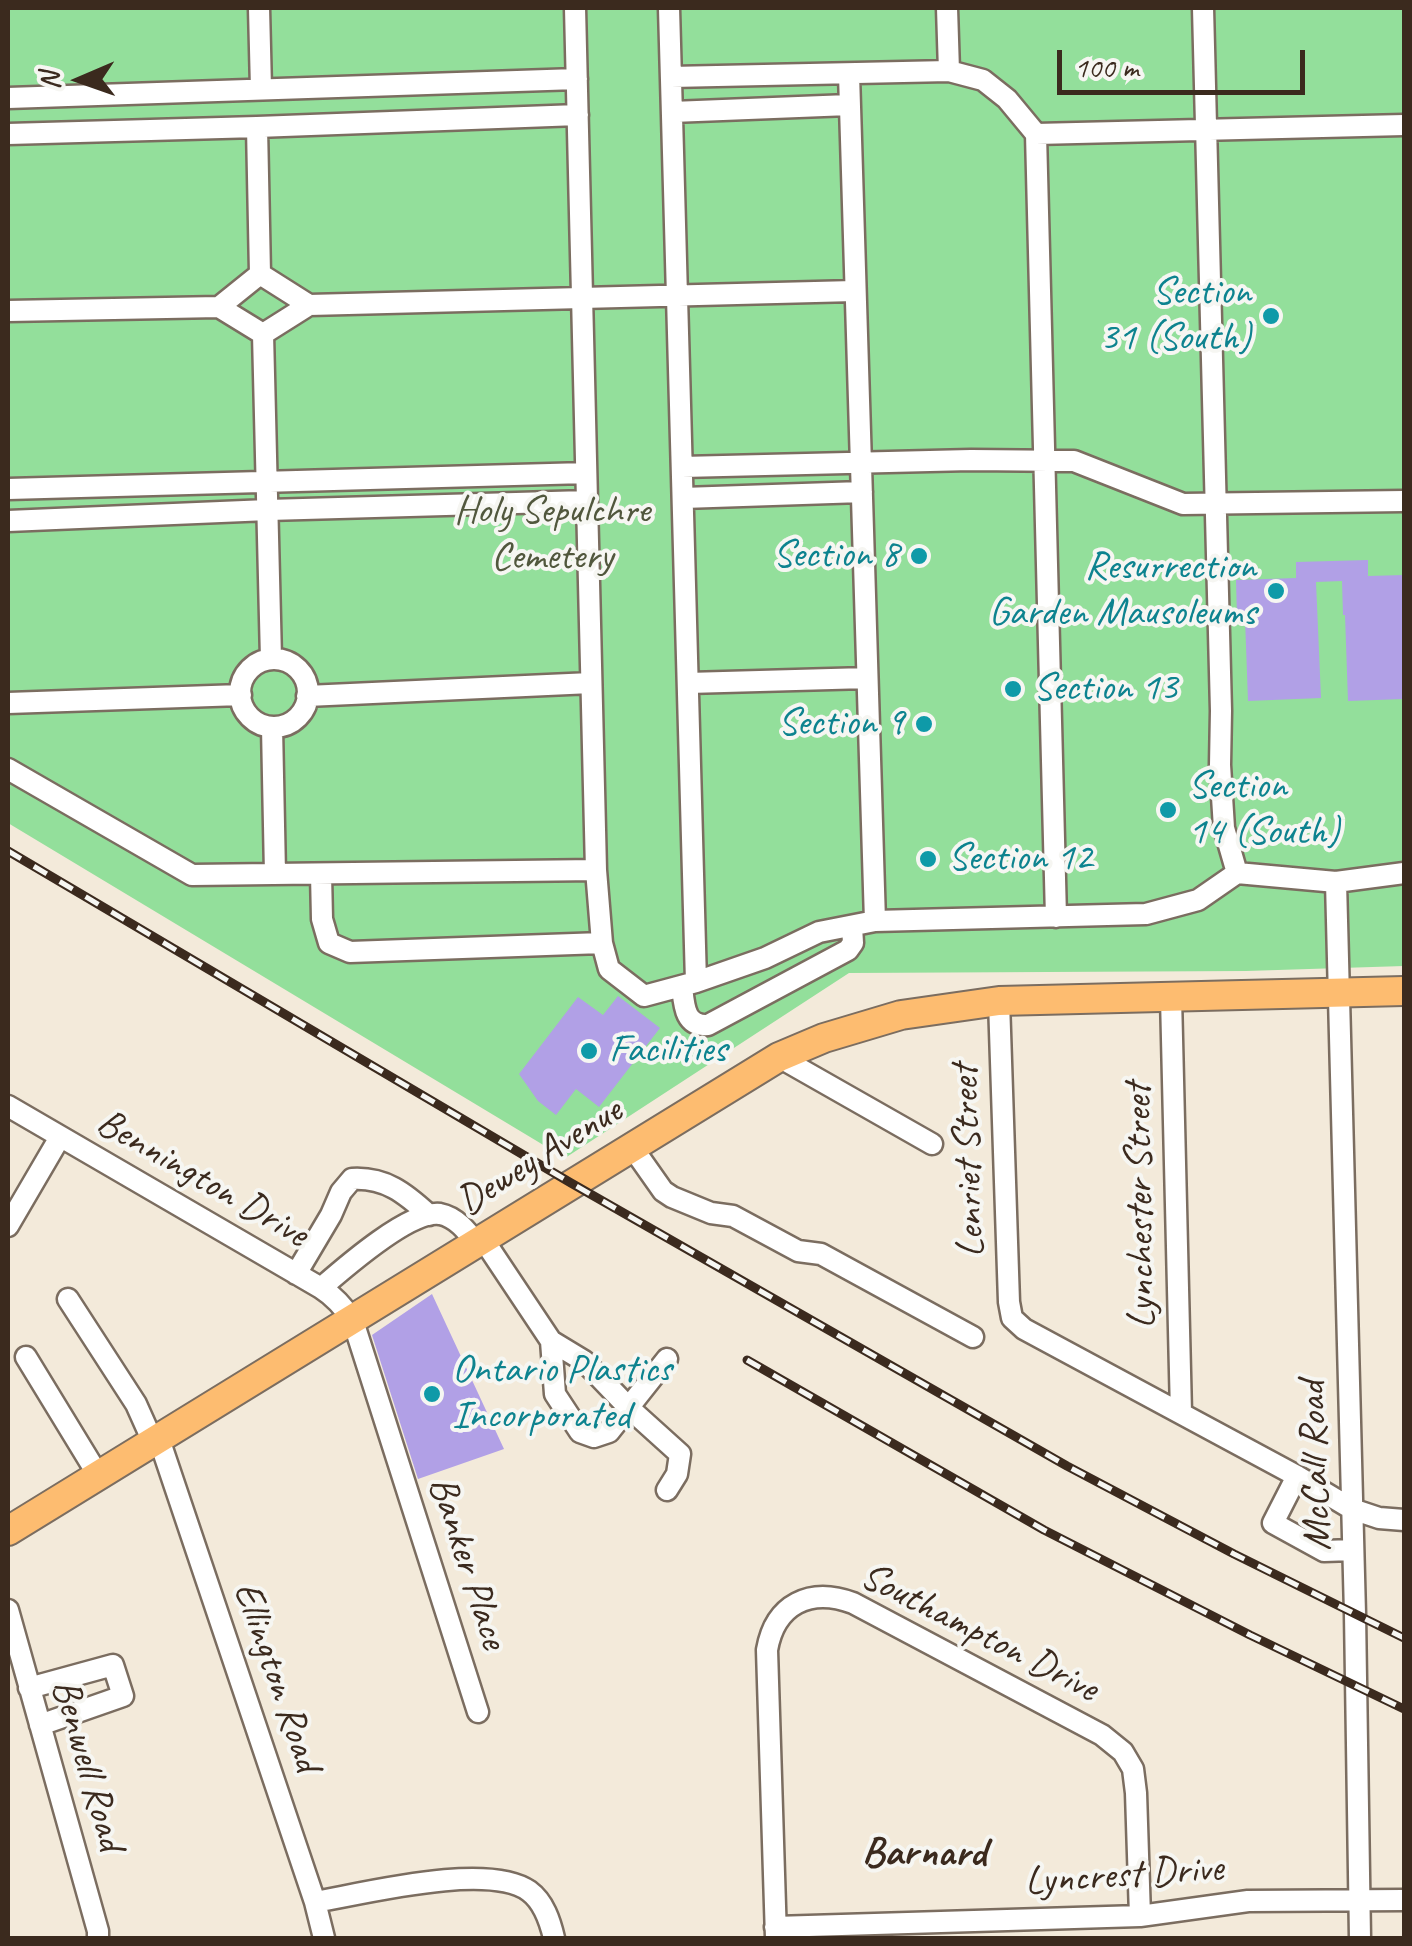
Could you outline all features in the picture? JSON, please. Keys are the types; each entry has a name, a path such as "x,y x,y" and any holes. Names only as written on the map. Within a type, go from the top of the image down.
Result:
{"main road":[{"name":"Dewey Avenue","path":"8,1531 632,1147 780,1058 824,1038 900,1015 999,1001 1404,991"}],"street":[{"path":"259,8 261,90"},
{"path":"576,8 596,870 602,943 609,969 644,996 765,958 819,932 875,922 1146,914 1198,900 1238,873 1336,882 1404,873"},
{"path":"669,8 688,683 689,984 684,1010 690,1022 708,1025 848,950 853,943 852,926"},
{"path":"947,8 949,72"},
{"path":"1203,8 1220,766 1224,828 1238,873"},
{"path":"671,77 949,72 983,80 1008,99 1036,134 1056,917"},
{"path":"848,74 875,922"},
{"path":"8,98 577,78"},
{"path":"229,90 230,128"},
{"path":"672,112 850,106"},
{"path":"8,134 578,115"},
{"path":"1036,134 1404,125"},
{"path":"257,127 260,274"},
{"path":"260,274 309,305"},
{"path":"219,307 260,274"},
{"path":"263,334 309,305 854,291"},
{"path":"8,311 219,307 263,334"},
{"path":"263,334 271,660"},
{"path":"682,466 1074,460 1183,504 1404,501"},
{"path":"8,490 586,473"},
{"path":"683,498 862,492"},
{"path":"8,522 587,501"},
{"path":"271,660 293,664 306,682 307,704 302,714 283,726 272,727 254,720 241,696 246,676 261,662 271,660"},
{"path":"688,683 868,678"},
{"path":"307,696 591,683"},
{"path":"8,703 241,696"},
{"path":"272,727 275,874"},
{"path":"8,768 192,875 596,870"},
{"path":"321,874 322,918 329,943 350,952 602,943"},
{"name":"McCall Road","path":"1336,882 1360,1938"},
{"name":"Lynchester Street","path":"1171,997 1181,1413"},
{"name":"Lenriet Street","path":"999,1001 1012,1318 1024,1329 1181,1413"},
{"path":"780,1058 932,1144"},
{"name":"Bennington Drive","path":"8,1106 321,1288 335,1298 353,1321"},
{"path":"8,1226 60,1136"},
{"path":"632,1147 663,1191 672,1197 711,1213 733,1216 798,1251 821,1254 973,1337"},
{"path":"296,1274 352,1179 380,1180 429,1215"},
{"path":"321,1288 400,1227 442,1214 462,1225 479,1241 551,1341 584,1361 680,1454 677,1474 667,1490"},
{"name":"Ellington Road","path":"68,1299 156,1441 316,1902 324,1938"},
{"name":"Banker Place","path":"353,1321 478,1712"},
{"path":"551,1341 555,1394 580,1432 594,1437 608,1432 667,1359"},
{"path":"26,1357 98,1475"},
{"path":"1181,1413 1352,1509 1380,1518 1404,1520"},
{"path":"1297,1476 1273,1523 1324,1550 1353,1550"},
{"name":"Southampton Drive","path":"775,1933 767,1650 774,1623 782,1614 800,1602 820,1596 853,1603 1102,1736 1123,1752 1133,1769 1136,1794 1140,1916"},
{"name":"Benwell Road","path":"8,1610 98,1938"},
{"path":"30,1688 113,1664 123,1696 40,1725"},
{"path":"316,1902 452,1880 496,1878 512,1882 537,1898 554,1938"},
{"name":"Lyncrest Drive","path":"775,1933 1140,1916 1248,1901 1404,1900"}],"green space":[{"name":"Holy Sepulchre Cemetery","path":"8,8 1404,8 1404,966 1246,971 849,973 565,1158 8,823"}],"building":[{"path":"1368,560 1368,576 1404,575 1404,699 1348,701 1342,581 1316,582 1321,698 1248,701 1245,618 1237,618 1236,580 1296,578 1296,562"},
{"name":"Facilities","path":"618,996 660,1028 599,1107 576,1089 556,1115 538,1101 519,1074 578,997 603,1015"},
{"name":"Ontario Plastics Incorporated","path":"432,1294 504,1449 418,1479 372,1335"}],"railway":[{"path":"8,851 571,1183 1067,1466 1404,1638"},
{"path":"747,1360 1044,1530 1404,1709"}],"place":[{"name":"Section 31 (South)","path":"1271,316"},
{"name":"Section 8","path":"919,556"},
{"name":"Resurrection Garden Mausoleums","path":"1276,591"},
{"name":"Section 13","path":"1013,689"},
{"name":"Section 9","path":"924,724"},
{"name":"Section 14 (South)","path":"1168,810"},
{"name":"Section 12","path":"928,859"},
{"name":"Facilities","path":"589,1051"},
{"name":"Ontario Plastics Incorporated","path":"432,1394"}],"district":[{"name":"Barnard","path":"924,1854"}]}
